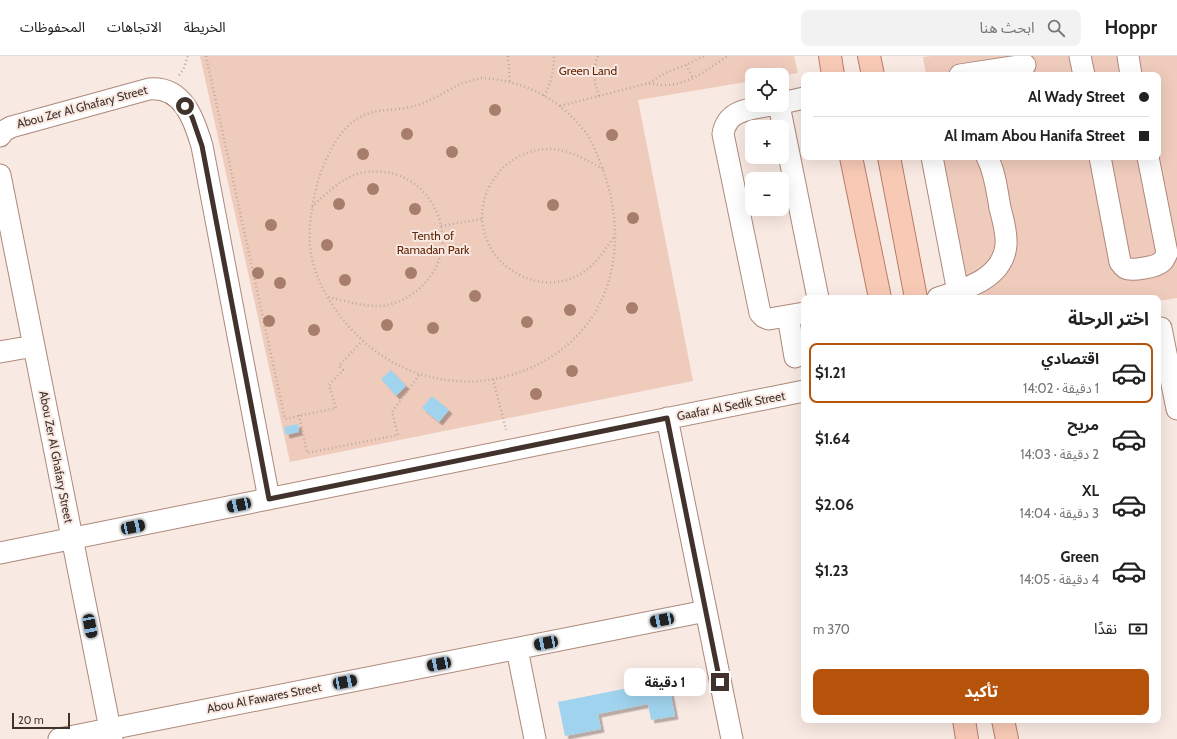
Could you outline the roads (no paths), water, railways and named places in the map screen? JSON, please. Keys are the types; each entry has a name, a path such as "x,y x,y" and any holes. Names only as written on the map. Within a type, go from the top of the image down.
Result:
{"main road":[{"path":"830,56 833,72"},
{"path":"870,56 873,72"},
{"path":"852,160 879,295"},
{"path":"890,160 915,295"},
{"path":"964,723 967,739"},
{"path":"1004,723 1007,739"}],"street":[{"path":"1080,56 1083,72"},
{"path":"1128,56 1131,72"},
{"path":"980,72 1025,65"},
{"name":"Abou Zer Al Ghafary Street","path":"0,136 4,130 11,127 149,89 159,88 168,91 180,101 192,117 202,146 269,499"},
{"path":"789,101 801,99"},
{"path":"745,112 736,114 729,119 723,134 758,308 760,313 769,319 796,315 795,357"},
{"path":"780,112 817,295"},
{"path":"933,160 958,292"},
{"path":"948,295 986,279 1000,264 1004,255 1006,233 993,172 988,160"},
{"path":"1101,160 1120,262 1124,267 1129,269 1156,266 1165,259 1167,253 1149,160"},
{"name":"Abou Zer Al Ghafary Street","path":"0,174 111,734"},
{"path":"1165,328 1177,409"},
{"path":"0,352 34,346"},
{"name":"Gaafar Al Sedik Street","path":"0,554 801,392"},
{"path":"667,418 732,739"},
{"name":"Abou Al Fawares Street","path":"58,739 111,734 706,611"},
{"path":"517,649 535,739"}],"park label":[{"name":"Green Land","path":"588,71"},
{"name":"Tenth of Ramadan Park","path":"433,243"}]}
